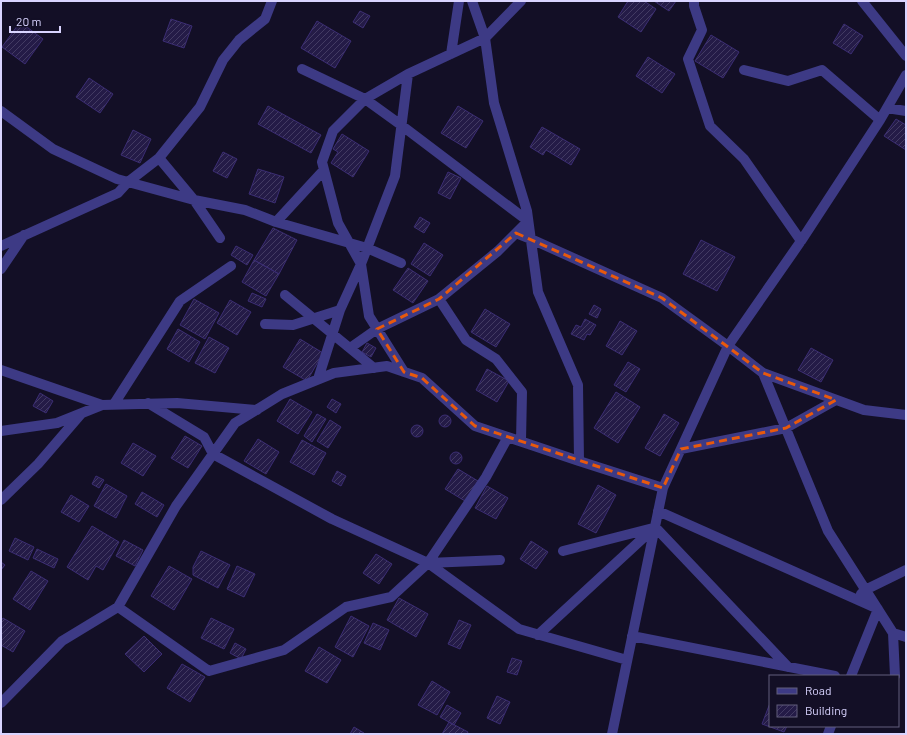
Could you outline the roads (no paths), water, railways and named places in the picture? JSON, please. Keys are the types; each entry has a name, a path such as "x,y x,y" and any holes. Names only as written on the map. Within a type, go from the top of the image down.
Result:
{"street":[{"path":"1,246 118,193 128,182 159,158 200,107 223,60 239,40 265,19 272,1"},
{"path":"451,54 460,1"},
{"path":"472,1 485,38 494,103 527,211 538,292 578,385 579,461"},
{"path":"404,372 369,316 360,264 338,223 322,162 333,131 365,99 408,74 485,38 521,1"},
{"path":"694,1 694,6 702,30 688,59 710,126 744,159 801,241"},
{"path":"862,1 906,56"},
{"path":"302,69 365,99 528,221"},
{"path":"744,70 788,81 822,70 880,120"},
{"path":"318,379 340,310 367,248 395,176 408,74"},
{"path":"612,734 663,488 728,346 801,241 880,120 906,75"},
{"path":"887,108 906,111"},
{"path":"1,111 53,149 117,179 194,200 245,210 276,222 367,248 401,263"},
{"path":"159,158 194,200 220,238"},
{"path":"276,222 324,170"},
{"path":"350,348 377,329 439,299 498,251 528,221"},
{"path":"516,233 662,298 763,373 864,410 906,415"},
{"path":"1,269 24,235"},
{"path":"114,404 180,301 231,266"},
{"path":"285,295 374,368"},
{"path":"439,299 466,340 496,359 522,392 521,441"},
{"path":"265,324 294,325 340,310"},
{"path":"1,703 62,641 118,607 176,506 235,423 282,394 334,373 387,366 422,378 475,426 663,488"},
{"path":"1,370 102,404 177,403 257,410"},
{"path":"763,373 828,531 893,633 895,675"},
{"path":"681,449 786,428 836,400"},
{"path":"148,403 204,437 213,454 332,519 428,563 519,630 627,660"},
{"path":"1,431 57,424 102,404"},
{"path":"1,500 38,464 81,414"},
{"path":"118,607 209,671 284,650 346,607 391,597 428,563 486,477 508,437"},
{"path":"658,511 878,609"},
{"path":"538,635 655,527"},
{"path":"563,551 655,527"},
{"path":"655,527 788,667"},
{"path":"428,563 500,560"},
{"path":"855,599 865,590 906,570"},
{"path":"851,675 878,609"},
{"path":"893,633 906,637"},
{"path":"632,636 830,675"}]}
